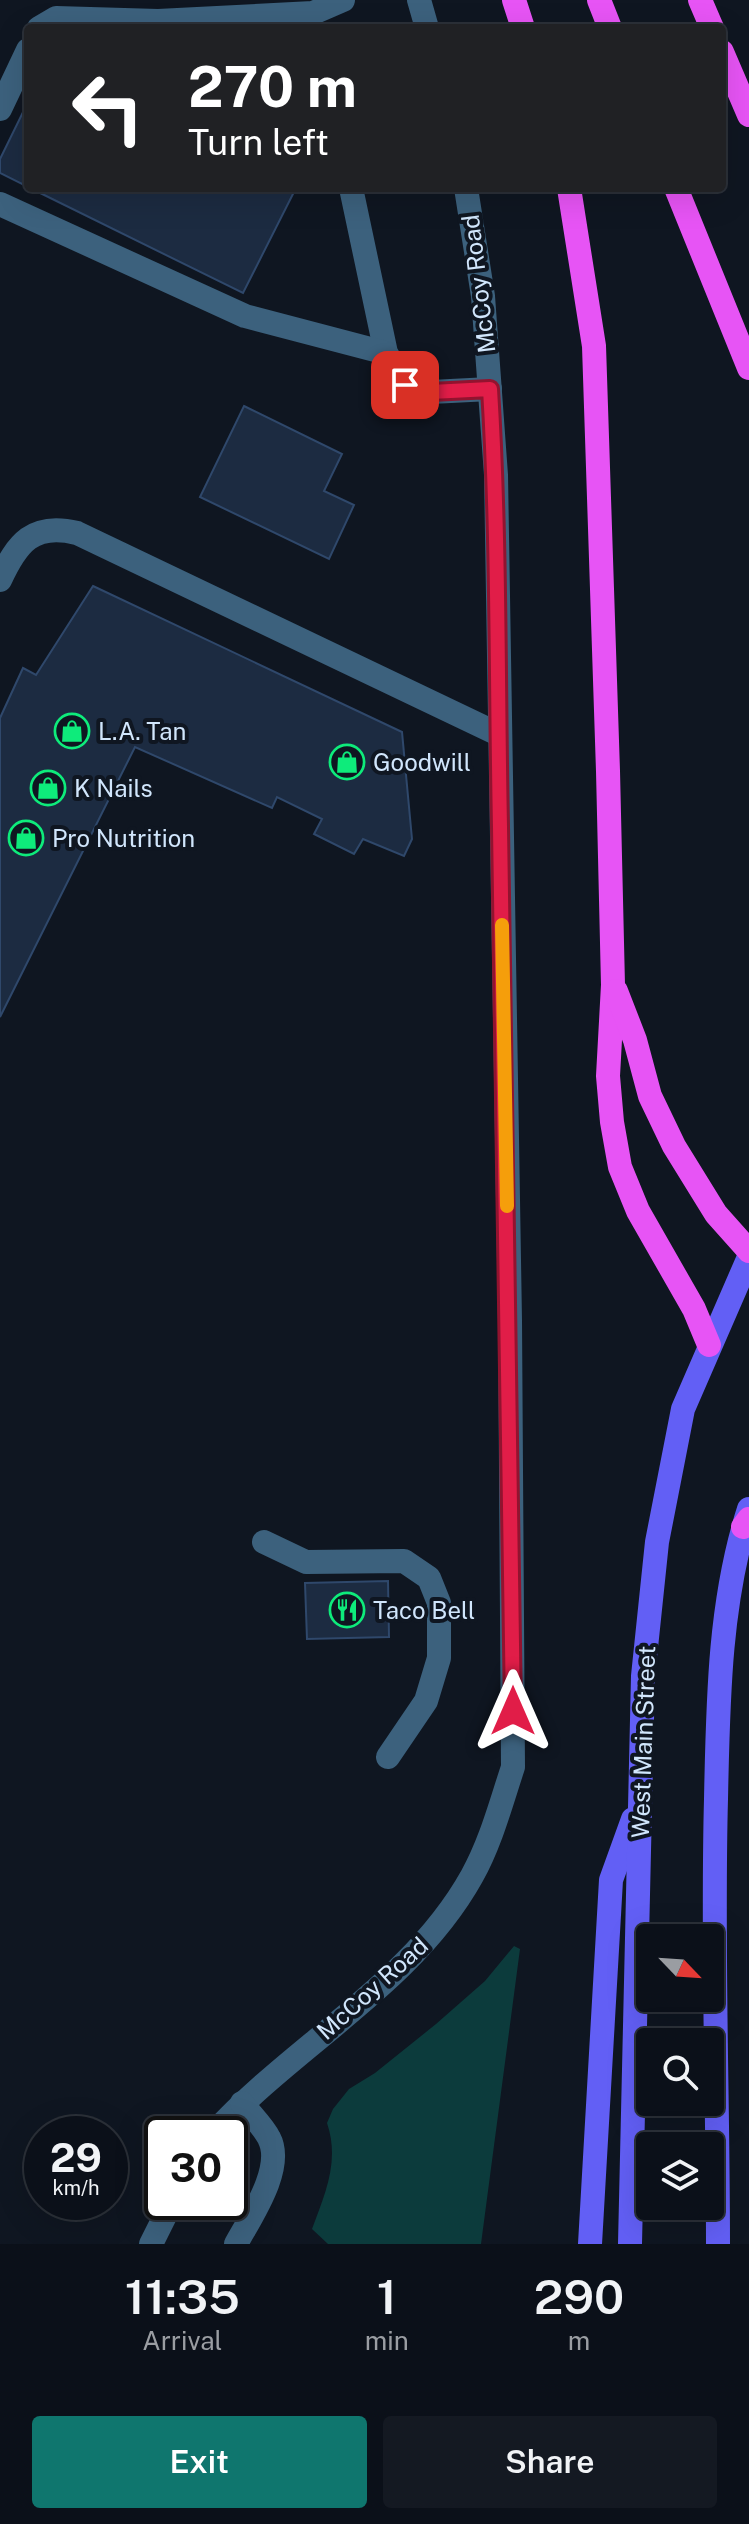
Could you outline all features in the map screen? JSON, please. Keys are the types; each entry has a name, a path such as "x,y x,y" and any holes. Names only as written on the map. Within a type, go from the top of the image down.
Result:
{"highway":[{"path":"514,0 522,24"},
{"path":"599,0 608,24"},
{"path":"700,0 710,24"},
{"path":"726,61 749,115"},
{"path":"570,192 594,346 603,560 613,985 608,1076 612,1122 620,1167 638,1211 694,1309 709,1345"},
{"path":"678,192 749,368"},
{"path":"613,985 635,1040 650,1096 674,1146 716,1214 749,1254"}],"main road":[{"name":"West Main Street","path":"632,2238 643,1676 657,1542 683,1409 749,1254"},
{"path":"718,2244 714,1883 718,1705 725,1623 747,1518"},
{"path":"590,2244 611,1880 640,1802"}],"street":[{"path":"46,24 56,18 315,20 343,0"},
{"path":"419,0 426,24"},
{"path":"0,109 24,58"},
{"path":"352,192 386,353 405,385 431,392 490,389"},
{"name":"McCoy Road","path":"230,2116 400,1968 440,1925 472,1875 493,1830 513,1767 510,1320 496,475 483,296 467,192"},
{"path":"0,204 245,316 386,353"},
{"path":"0,580 22,542 36,533 56,528 77,533 498,734"},
{"path":"264,1542 306,1562 404,1561 429,1578 439,1603 439,1658 426,1701 388,1757"},
{"path":"236,2244 266,2187 273,2164 271,2139 242,2103"},
{"path":"151,2244 163,2220"}],"shaded area":[{"path":"514,1946 520,1949 481,2244 328,2244 312,2229 329,2177 332,2151 327,2123 333,2109 349,2089 375,2073 485,1981"}],"building":[{"path":"24,110 24,185 0,173 0,159"},
{"path":"38,192 294,192 243,293"},
{"path":"244,406 342,454 324,491 354,505 329,559 200,497"},
{"path":"93,586 402,732 412,839 404,856 363,839 354,854 314,834 322,819 277,797 272,808 135,747 0,1017 0,718 23,668 36,675"},
{"name":"Taco Bell","path":"388,1581 389,1637 307,1639 305,1583"}],"slow traffic":[{"path":"502,925 507,1206"}],"place":[{"name":"L.A. Tan","path":"72,731"},
{"name":"Goodwill","path":"347,762"},
{"name":"K Nails","path":"48,788"},
{"name":"Pro Nutrition","path":"26,838"},
{"name":"Taco Bell","path":"347,1610"}],"route":[{"path":"405,385 431,392 490,389 496,475 513,1711"}]}
